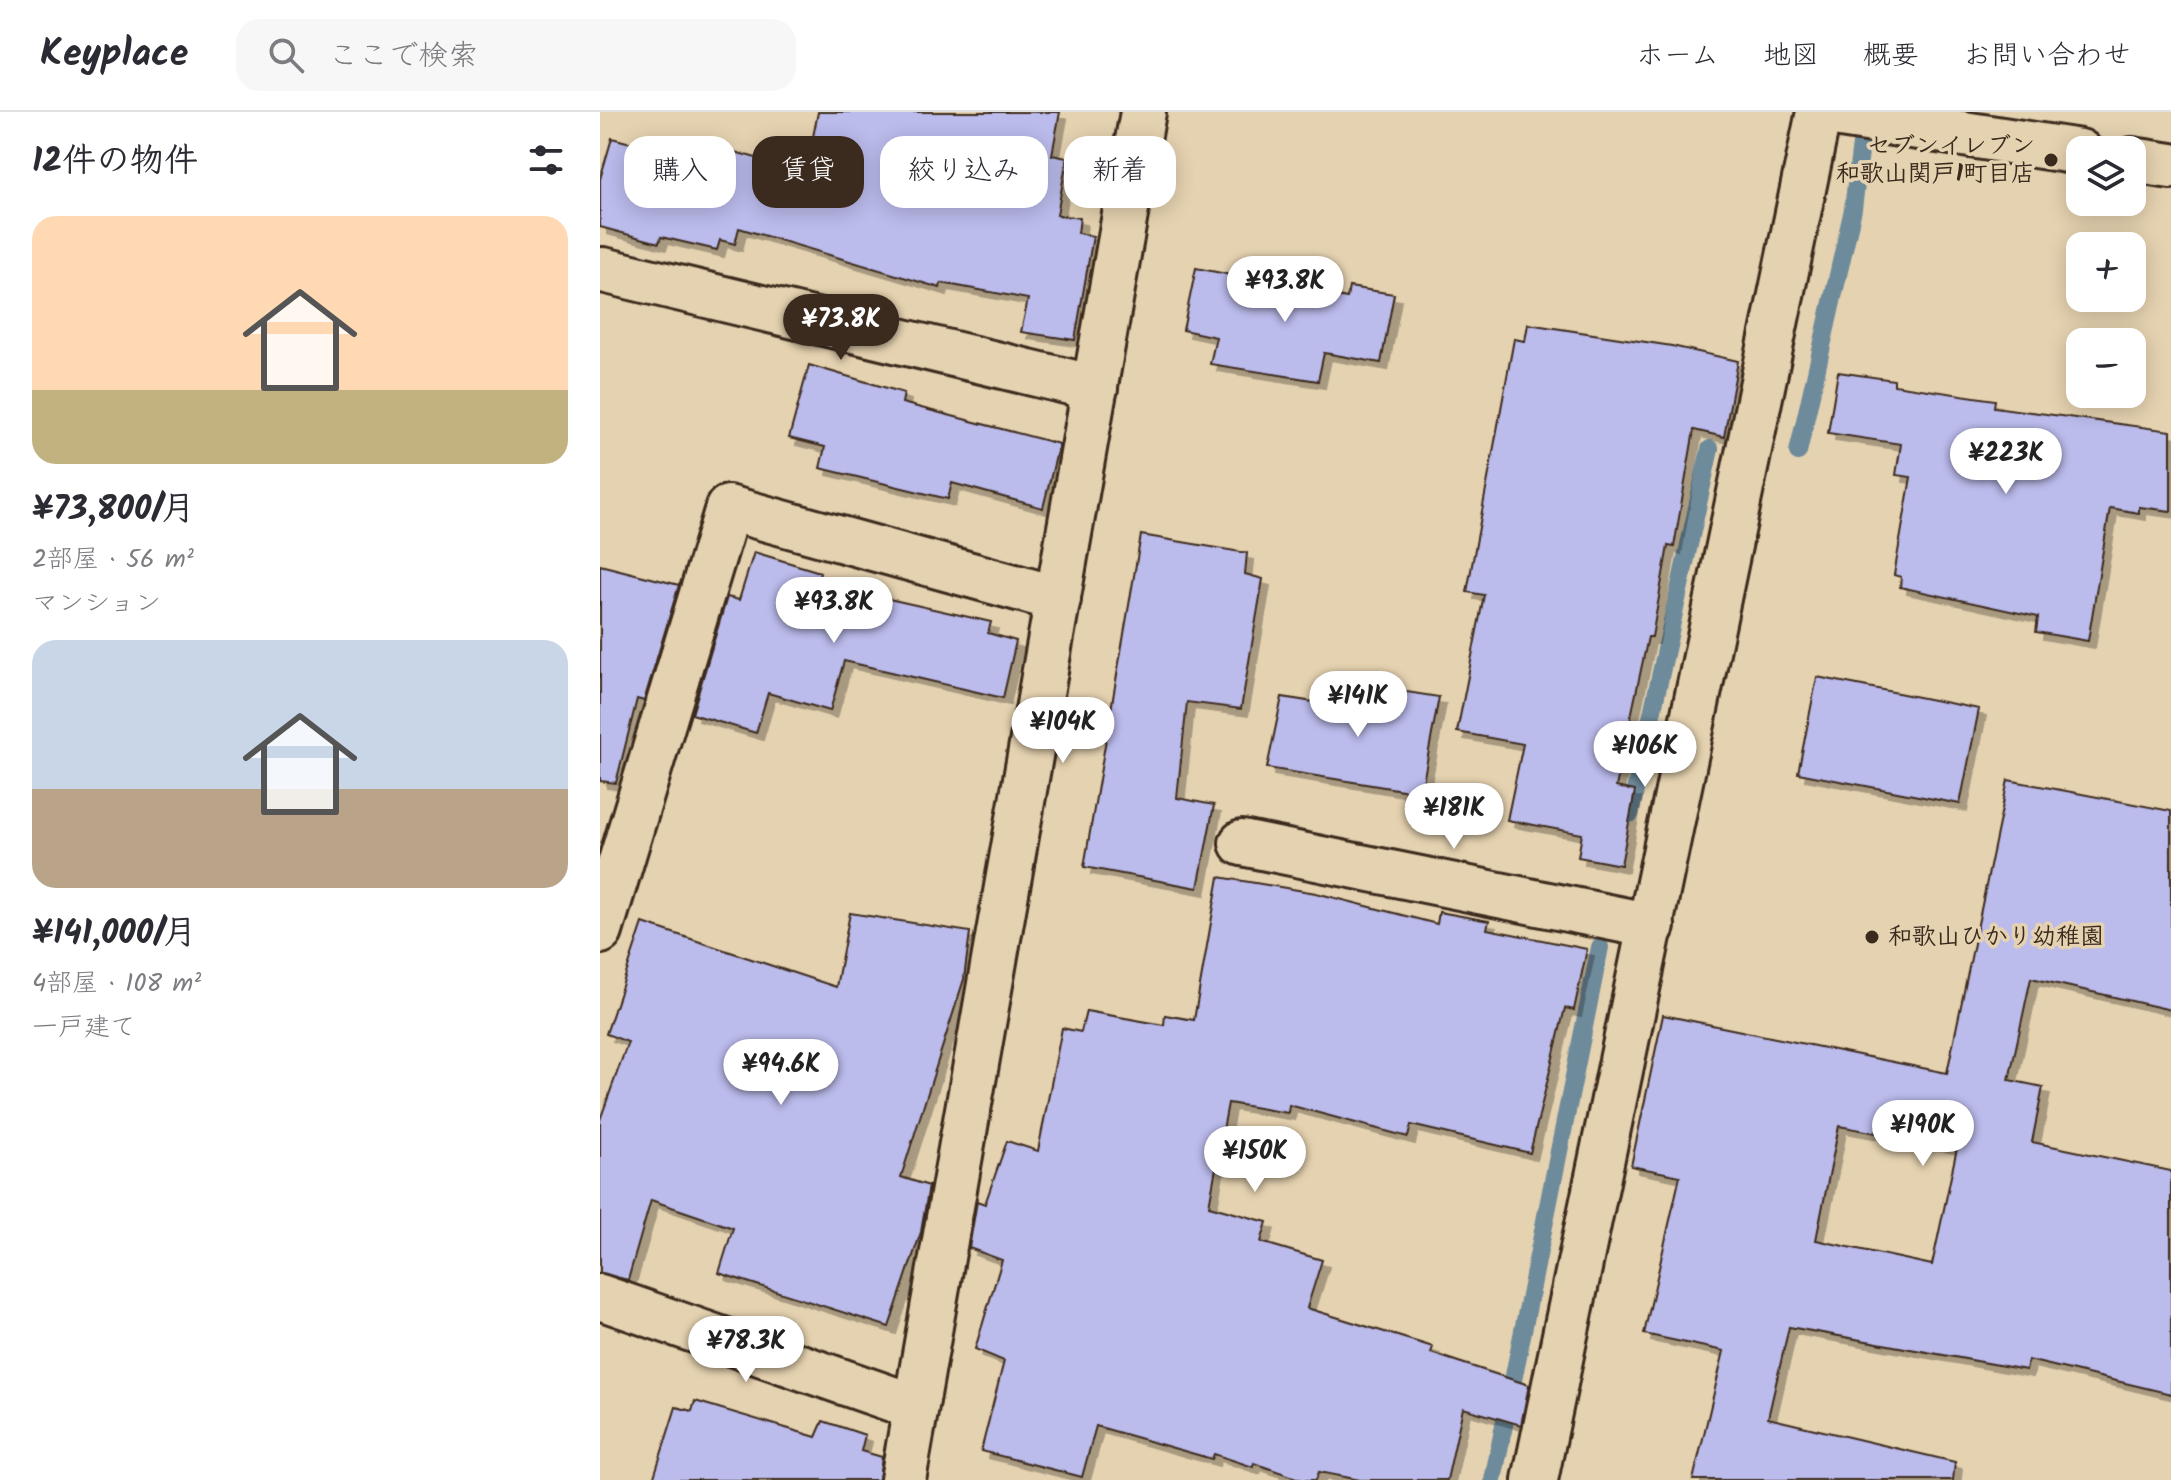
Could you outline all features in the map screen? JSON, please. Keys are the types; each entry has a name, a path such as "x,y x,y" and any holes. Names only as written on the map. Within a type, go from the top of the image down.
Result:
{"street":[{"path":"903,1480 1143,112"},
{"path":"1535,1480 1820,112 2066,150"},
{"path":"2146,162 2171,166"},
{"path":"603,270 1095,388"},
{"path":"600,931 728,508 1058,599"},
{"path":"1242,843 1652,926"},
{"path":"600,1297 915,1407"}],"building":[{"path":"818,112 1060,112 1052,155 1064,157 1057,215 1080,218 1078,233 1093,236 1075,340 1021,332 1028,299 941,283 940,288 739,228 735,244 720,240 717,250 661,237 659,243 600,227 600,179 612,138 624,141 624,208 736,208 736,152 752,157 752,208 864,208 864,136 813,136"},
{"path":"1196,268 1347,298 1349,287 1394,294 1381,363 1324,353 1318,381 1210,364 1216,337 1183,330"},
{"path":"1528,324 1672,346 1738,361 1724,437 1694,430 1674,547 1668,546 1652,637 1648,637 1616,787 1635,791 1621,865 1578,857 1582,834 1507,820 1523,744 1457,732 1484,595 1467,592 1514,339 1525,341"},
{"path":"809,365 904,393 902,403 1059,444 1043,508 952,483 948,499 820,468 825,447 789,438"},
{"path":"1838,372 1894,380 1894,385 1995,400 1994,407 2171,431 2171,511 2139,507 2139,513 2110,508 2088,641 2036,632 2038,617 1900,587 1901,577 1894,575 1911,477 1896,475 1901,444 1828,433"},
{"path":"1141,535 1247,553 1245,574 1263,579 1241,709 1187,702 1177,798 1214,805 1198,888 1084,867"},
{"path":"754,552 820,572 818,583 991,622 988,633 1016,641 1003,698 844,661 830,711 768,693 756,733 692,714 727,597 739,600"},
{"path":"600,565 679,585 644,701 637,699 616,783 600,781"},
{"path":"1817,677 1979,709 1960,804 1798,773"},
{"path":"1368,686 1439,697 1421,793 1267,768 1282,697 1364,710"},
{"path":"2008,780 2171,811 2171,1010 2031,978 2009,1080 2043,1087 2032,1142 2171,1171 2171,1394 2028,1360 2026,1370 1789,1327 1768,1418 1955,1462 1953,1480 1693,1480 1724,1351 1644,1334 1680,1176 1631,1166 1663,1015 1947,1073","holes":["1839,1126 1957,1148 1932,1265 1816,1240"]},
{"path":"1219,877 1316,893 1437,924 1439,912 1489,921 1487,929 1587,949 1574,1010 1565,1008 1530,1153 1411,1125 1408,1137 1289,1105 1288,1113 1228,1103 1209,1206 1267,1222 1261,1242 1322,1260 1307,1308 1433,1347 1431,1353 1529,1385 1521,1425 1463,1408 1447,1480 1360,1480 1319,1472 1316,1480 1302,1480 1254,1463 1253,1467 1214,1454 1212,1459 1096,1426 1082,1477 981,1451 1004,1361 975,1349 1002,1260 969,1248 977,1201 985,1204 1007,1141 1038,1151 1062,1028 1081,1032 1086,1011 1164,1025 1165,1015 1194,1020"},
{"path":"850,913 970,932 964,979 901,1177 929,1186 921,1232 889,1327 719,1273 733,1228 651,1200 628,1280 600,1273 600,1120 628,1042 606,1034 643,923 836,987"},
{"path":"695,1401 816,1437 823,1421 865,1435 861,1451 882,1457 879,1480 653,1480 676,1407 692,1411"}],"waterway":[{"path":"1798,452 1853,209 1864,119"},
{"path":"1630,814 1710,449"},
{"path":"1493,1480 1600,947"}],"place":[{"name":"セブンイレブン 和歌山関戸1町目店","path":"2051,160"},
{"name":"和歌山ひかり幼稚園","path":"1872,937"}]}
